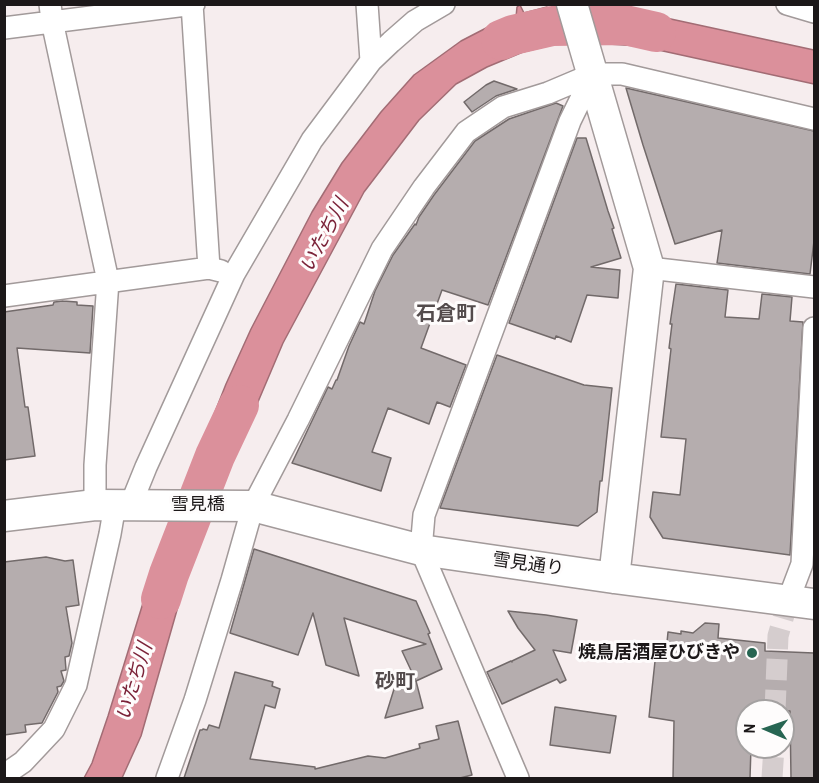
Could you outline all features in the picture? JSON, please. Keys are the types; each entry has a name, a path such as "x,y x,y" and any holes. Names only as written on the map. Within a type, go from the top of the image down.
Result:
{"street":[{"path":"367,4 371,61"},
{"path":"4,776 23,762 54,729 76,685 110,534 123,505 146,467 234,274 312,140 371,61 416,21 444,4"},
{"path":"572,4 650,268 614,578"},
{"path":"787,4 814,12"},
{"path":"4,28 51,13 193,5 209,268"},
{"path":"51,13 108,281 94,465 123,505"},
{"path":"518,778 421,550 424,514 570,122 592,72"},
{"path":"167,778 195,700 232,580 249,506 298,420 382,249 424,187 466,132 503,107 548,93 592,72 622,74 814,119"},
{"path":"4,296 209,268 234,274"},
{"path":"650,268 814,287"},
{"path":"801,602 814,328"},
{"path":"4,516 123,505"},
{"name":"雪見橋","path":"123,505 249,506"},
{"name":"雪見通り","path":"249,506 421,550 801,602"}],"water":[{"name":"いたち川","path":"520,5 524,13 547,7 560,43 523,52 487,67 456,84 419,120 364,192 283,343 235,456 198,455 251,329 312,212 342,163 381,112 414,75 461,41 490,26 516,17 517,7"},
{"path":"598,7 620,8 814,50 814,84 640,46 608,44"},
{"name":"いたち川","path":"161,547 198,548 187,575 141,736 122,778 84,778 92,763 108,716 152,569"}],"building":[{"path":"494,81 517,89 496,96 472,112 464,102"},
{"path":"626,88 814,131 814,241 810,274 717,263 722,230 675,244"},
{"path":"556,103 563,106 488,305 442,290 421,348 466,365 450,407 437,402 429,424 388,408 372,452 391,458 381,491 292,463 328,387 332,389 337,380 349,346 360,322 364,324 375,291 393,255 416,225 434,195 475,141 509,119"},
{"path":"577,138 586,138 621,258 591,267 620,270 618,298 587,295 571,342 556,336 555,339 509,323"},
{"path":"676,284 728,290 725,317 759,319 762,294 792,297 790,321 803,322 790,555 663,538 650,517 653,492 680,495 686,439 661,437 671,349 669,348 672,324 670,324"},
{"path":"63,301 93,306 90,353 17,348 25,407 28,407 35,456 4,460 4,312 53,305 54,302"},
{"path":"497,355 584,385 612,388 597,512 578,526 440,508"},
{"path":"254,549 416,601 442,669 416,681 402,651 426,644 344,618 359,676 326,665 313,613 298,655 230,633"},
{"path":"46,557 65,561 73,560 79,605 66,607 72,643 69,656 65,657 66,670 61,671 64,681 61,686 57,687 58,692 42,723 25,725 26,732 4,735 4,562"},
{"path":"508,611 577,620 571,653 553,650 566,680 560,683 557,679 502,704 487,672 535,650"},
{"path":"705,623 719,624 718,638 765,643 765,651 814,653 814,778 791,778 791,759 795,759 795,699 735,699 735,759 751,759 750,778 673,778 674,721 649,717 656,652 666,653 668,632 693,633"},
{"path":"235,672 273,682 272,686 280,689 275,708 265,705 250,759 315,767 315,769 368,756 385,758 420,748 419,744 439,739 436,726 458,721 472,775 460,778 184,778 200,730 207,730 209,725 219,728"},
{"path":"416,681 423,708 385,718 395,686"},
{"path":"555,707 616,716 610,753 550,745"}],"waterway":[{"name":"いたち川","path":"501,40 552,26 625,25 656,32"},
{"name":"いたち川","path":"161,599 215,456 239,405"}],"tunnel":[{"path":"775,699 778,636 788,601"},
{"path":"772,778 773,759"}],"place":[{"name":"焼鳥居酒屋ひびきや","path":"752,653"}],"district":[{"name":"石倉町","path":"446,315"},
{"name":"砂町","path":"395,683"}]}
